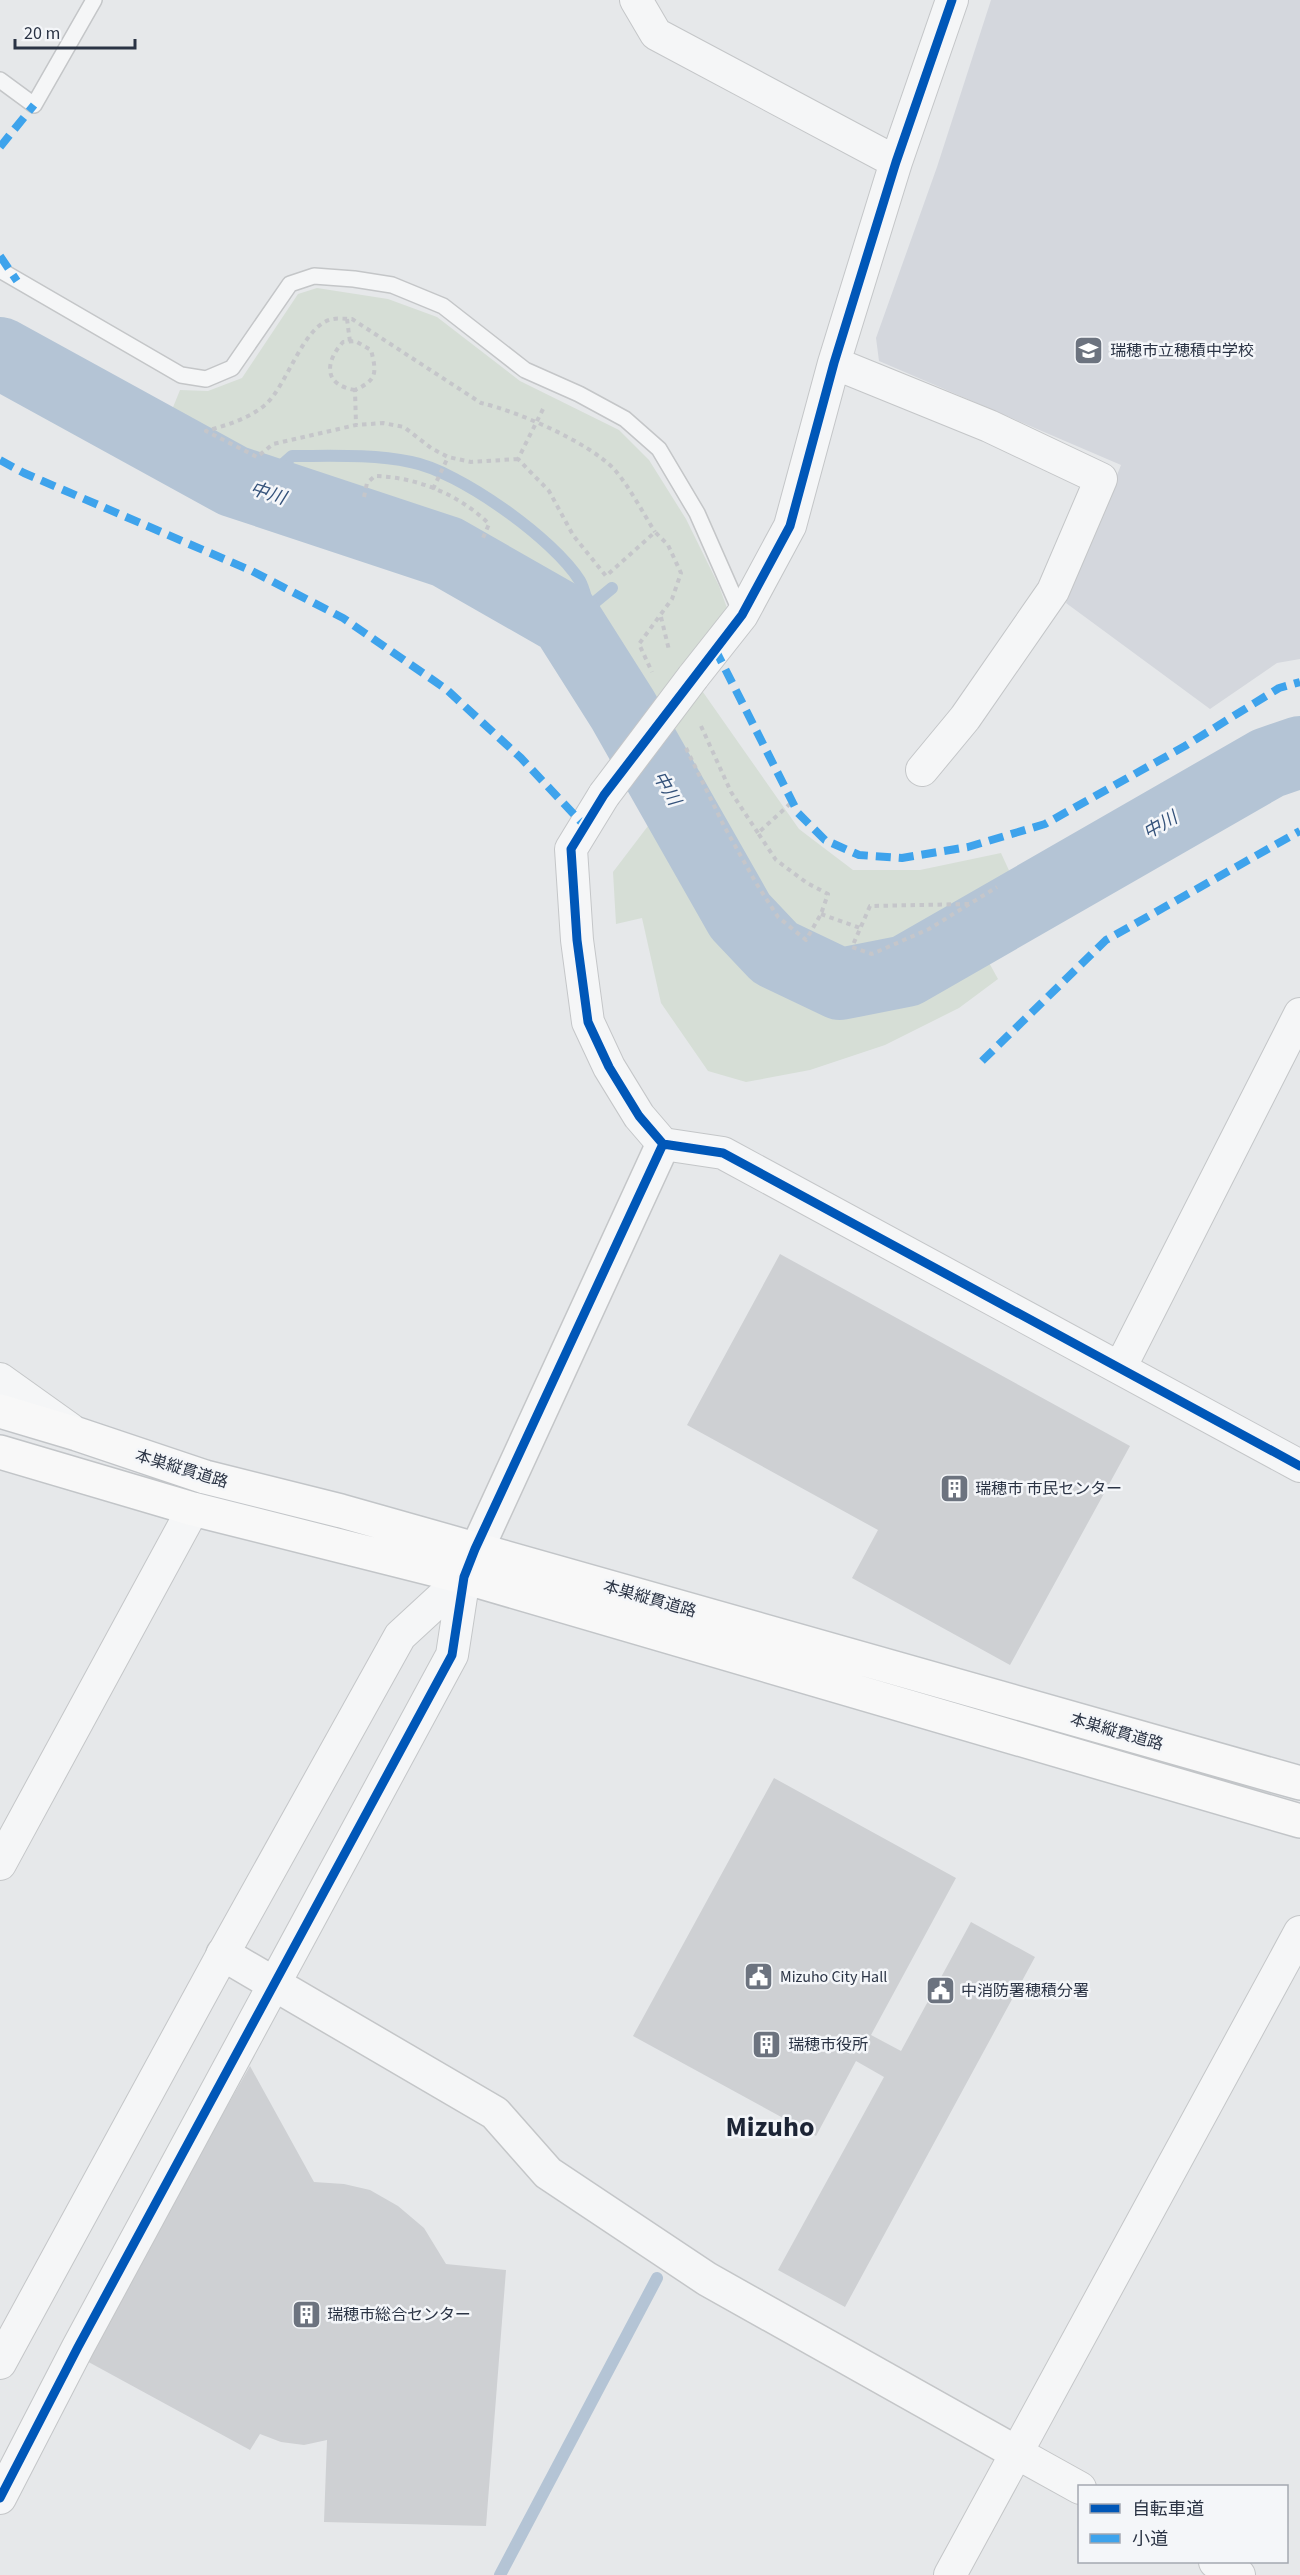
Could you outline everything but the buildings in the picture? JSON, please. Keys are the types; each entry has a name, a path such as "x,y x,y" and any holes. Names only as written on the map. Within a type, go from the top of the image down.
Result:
{"main road":[{"name":"本巣縦貫道路","path":"0,1411 205,1477 341,1511 470,1563 1300,1821"},
{"name":"本巣縦貫道路","path":"0,1452 193,1509 470,1563 1300,1784"}],"street":[{"path":"636,0 656,34 896,162"},
{"path":"952,0 896,162 834,363 790,525 742,615 604,795 571,849 577,940 588,1022 609,1066 639,1116 663,1144 723,1153 1300,1466"},
{"path":"834,363 988,426 1101,479 1053,591 966,718 922,770"},
{"path":"1120,1368 1300,1014"},
{"path":"0,2498 78,2347 452,1655 470,1563 663,1144"},
{"path":"0,1379 77,1434"},
{"path":"0,1864 193,1509"},
{"path":"0,2363 400,1636 470,1563"},
{"path":"950,2575 1300,1932"},
{"path":"223,1954 495,2113 548,2173 707,2279 1078,2487"},
{"path":"1217,2563 1239,2575"}],"lane":[{"path":"0,80 34,105 94,0"},
{"path":"0,270 181,375 206,379 232,368 290,284 315,276 392,285 443,306 525,370 625,419 659,449 696,513 742,615"}],"path":[{"path":"653,675 639,644 672,599 681,573 668,545 656,532 614,469 581,446 536,423 502,407 481,403 436,376 394,345 352,319 331,319 313,332 284,380 266,404 236,422 206,431 256,457 273,444 356,424 383,423 404,427 431,448 448,457 471,462 518,459 549,491 573,535 606,576 656,532"},
{"path":"346,319 350,342"},
{"path":"355,341 371,350 374,375 368,384 355,390 344,388 333,380 329,368 333,353 343,342 355,341"},
{"path":"518,459 555,384"},
{"path":"355,390 356,424"},
{"path":"433,489 448,457"},
{"path":"364,497 367,483 375,476 396,476 452,496 473,508 489,524 483,538"},
{"path":"686,747 724,826 778,917 806,940 821,914 828,894 807,883 776,861 758,833 792,802"},
{"path":"969,904 870,906 852,947 873,954 929,929 998,887"},
{"path":"821,914 860,928"}],"shaded area":[{"name":"瑞穂市立穂積中学校","path":"991,0 1300,0 1300,659 1277,663 1210,709 1066,603 1121,465 879,361 876,338 937,167"},
{"path":"317,288 388,299 437,317 520,381 619,430 649,460 686,519 719,586 727,608 684,665 799,829 853,870 920,870 1001,853 1032,921 982,950 998,979 959,1008 885,1045 810,1070 746,1082 708,1071 661,1003 642,918 616,924 613,872 686,776 648,703 593,621 552,584 451,528 402,516 282,478 165,427 180,390 208,391 242,378 298,294"}],"waterway":[{"name":"中川","path":"0,353 233,481 447,552 566,620 623,710 740,916 775,953 840,984 906,971 1268,763 1300,752"},
{"path":"255,489 292,456 367,457 411,462 454,478 528,527 567,564 580,581 589,607 612,588"},
{"path":"500,2575 657,2278"}],"marked path":[{"path":"0,147 34,105"},
{"path":"0,256 17,281"},
{"path":"0,460 24,473 252,571 343,618 446,689 521,758 585,826"},
{"path":"715,649 798,813 825,840 859,855 902,858 968,847 1045,824 1185,746 1279,688 1300,682"},
{"path":"982,1061 1106,940 1300,831"}],"cycle path":[{"path":"952,0 896,162 834,363 790,526 742,615 604,795 571,849 577,940 588,1022 609,1067 639,1116 663,1144 723,1153 1300,1466"},
{"path":"0,2498 78,2347 452,1655 464,1577 475,1549 663,1144"}],"place":[{"name":"瑞穂市立穂積中学校","path":"1089,350"},
{"name":"瑞穂市 市民センター","path":"954,1488"},
{"name":"Mizuho City Hall","path":"759,1976"},
{"name":"中消防署穂積分署","path":"940,1990"},
{"name":"瑞穂市役所","path":"767,2044"},
{"name":"瑞穂市総合センター","path":"306,2314"}],"district":[{"name":"Mizuho","path":"770,2126"}]}
